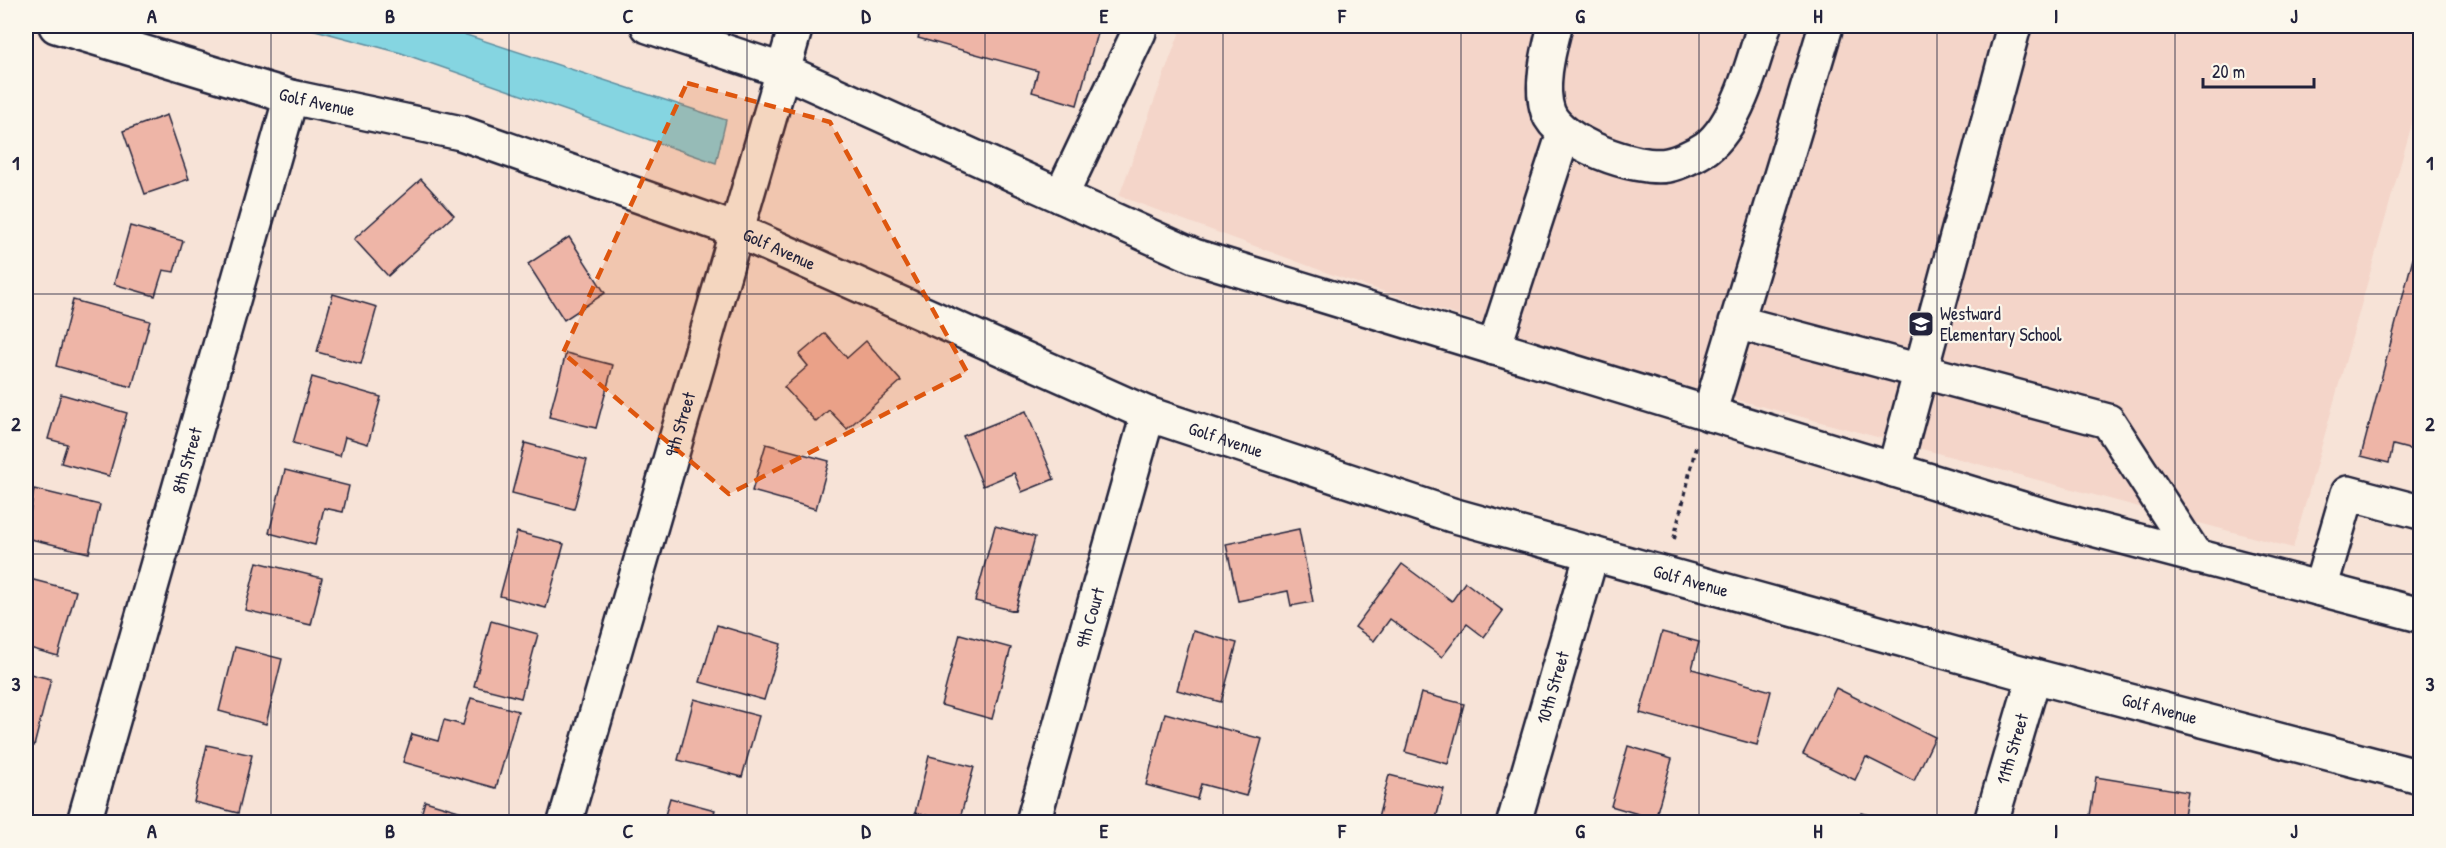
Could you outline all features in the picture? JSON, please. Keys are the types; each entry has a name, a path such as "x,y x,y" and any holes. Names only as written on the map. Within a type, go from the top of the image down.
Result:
{"street":[{"name":"Golf Avenue","path":"56,26 291,97 461,133 736,230 1148,414 1452,515 2034,676 2421,777"},
{"path":"648,26 784,72 1194,256 1494,348 1703,427 1894,470 2055,519 2421,615"},
{"name":"9th Street","path":"565,822 796,26"},
{"path":"1555,26 1548,52 1545,94 1548,113 1564,133 1610,157 1643,165 1668,165 1706,148 1729,119 1749,80 1764,26"},
{"path":"1703,427 1826,26"},
{"path":"1894,470 2014,26"},
{"path":"1061,196 1138,32"},
{"name":"8th Street","path":"84,822 291,97"},
{"path":"1494,348 1564,133"},
{"path":"1736,322 2108,421 2196,557"},
{"name":"9th Court","path":"1033,822 1148,414"},
{"path":"2320,589 2348,493 2421,512"},
{"name":"10th Street","path":"1514,822 1592,553"},
{"name":"11th Street","path":"1991,822 2034,676"}],"path":[{"path":"1671,547 1703,427"}],"highlighted area":[{"path":"687,83 830,122 967,372 729,494 563,353"}],"shaded area":[{"name":"Westward Elementary School","path":"1182,26 2420,26 2420,95 2293,548 1633,372 1336,276 1119,196"}],"water":[{"path":"300,26 439,26 726,120 716,163 401,53"}],"building":[{"path":"922,26 1099,26 1077,105 1032,92 1038,71 918,38"},
{"path":"167,115 189,179 145,194 123,131"},
{"path":"421,179 454,215 388,276 354,239"},
{"path":"130,226 183,241 174,272 163,270 155,296 114,284"},
{"path":"2420,231 2420,452 2393,445 2389,463 2361,456"},
{"path":"569,237 605,293 564,320 528,264"},
{"path":"333,294 377,307 361,364 317,352"},
{"path":"73,300 150,321 132,387 56,366"},
{"path":"825,333 847,358 866,341 901,381 847,429 829,410 816,422 784,387 808,366 799,355"},
{"path":"566,353 613,365 596,428 549,417"},
{"path":"312,377 381,397 368,444 345,437 340,456 293,443"},
{"path":"61,394 127,413 109,476 61,463 67,444 48,439"},
{"path":"1026,411 1054,479 1022,492 1014,473 983,486 963,436"},
{"path":"525,443 587,460 574,509 512,493"},
{"path":"766,444 829,461 816,509 752,491"},
{"path":"285,470 349,486 343,512 324,508 315,545 269,533"},
{"path":"34,489 100,505 89,553 26,538"},
{"path":"995,526 1035,537 1015,611 975,601"},
{"path":"1299,529 1313,602 1291,606 1288,591 1238,601 1226,544"},
{"path":"517,532 564,544 546,608 500,596"},
{"path":"257,562 322,578 311,625 245,610"},
{"path":"1402,564 1452,601 1465,582 1503,611 1484,637 1467,624 1442,657 1390,619 1374,641 1355,627"},
{"path":"26,578 76,591 58,656 26,647"},
{"path":"491,621 538,634 521,698 474,686"},
{"path":"717,625 781,644 764,700 700,682"},
{"path":"1193,631 1237,643 1221,702 1177,690"},
{"path":"1662,632 1699,642 1692,669 1771,691 1757,745 1640,713"},
{"path":"960,634 1011,648 992,719 941,705"},
{"path":"235,647 282,659 266,724 219,711"},
{"path":"26,673 51,679 34,746 26,743"},
{"path":"1836,688 1935,737 1914,781 1866,757 1855,780 1803,754"},
{"path":"1421,693 1464,704 1448,764 1405,752"},
{"path":"471,698 518,711 496,788 403,762 412,734 438,741 444,720 463,725"},
{"path":"694,699 759,716 742,777 678,760"},
{"path":"1165,713 1262,739 1246,796 1201,784 1197,799 1146,785"},
{"path":"207,745 252,755 238,813 194,802"},
{"path":"1628,746 1672,759 1655,819 1611,806"},
{"path":"929,756 974,767 959,822 915,813"},
{"path":"1389,775 1444,789 1435,822 1377,822"},
{"path":"2096,777 2188,792 2183,822 2089,822"},
{"path":"670,798 715,810 711,822 663,822"},
{"path":"425,801 489,820 488,822 419,822"},
{"path":"1861,813 1897,822 1859,822"}],"place":[{"name":"Westward Elementary School","path":"1921,324"}]}
